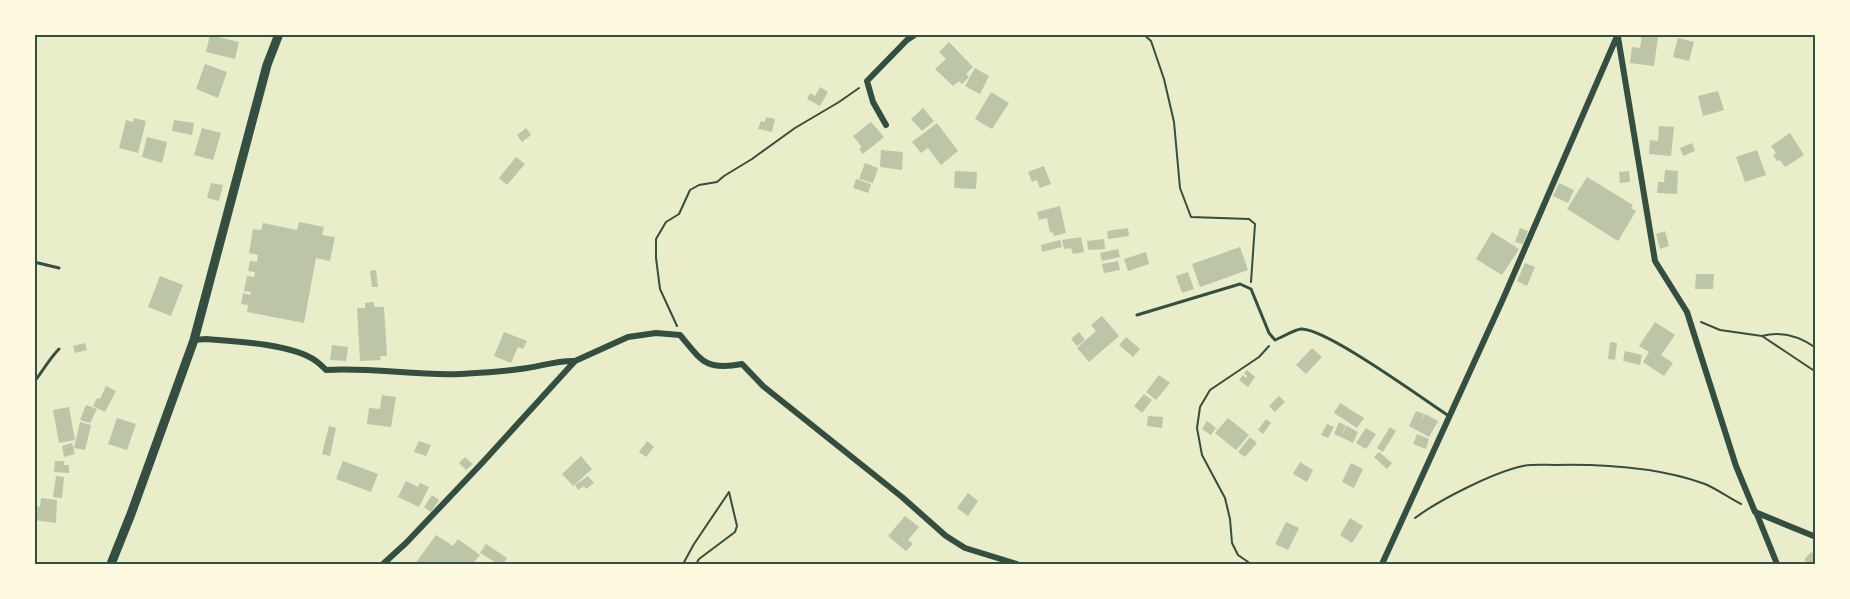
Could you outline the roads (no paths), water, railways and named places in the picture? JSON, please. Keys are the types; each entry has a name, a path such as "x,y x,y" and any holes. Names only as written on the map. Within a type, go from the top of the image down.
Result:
{"main road":[{"path":"111,564 194,340 267,64 279,34"}],"street":[{"path":"886,125 873,102 867,81 907,40 916,34"},
{"path":"1618,35 1655,261 1687,312 1736,466 1777,564"},
{"path":"1382,564 1503,299 1618,35"},
{"path":"383,564 476,470 575,361 628,337 656,333 680,335 704,363 725,367 742,364 763,386 902,497 946,536 965,548 1017,564"},
{"path":"194,340 206,339 278,347 305,355 326,370 451,374 521,369 565,360 575,361"},
{"path":"1755,512 1815,537"}],"lane":[{"path":"34,262 59,268"},
{"path":"1137,315 1240,284 1251,289 1269,333 1275,340 1299,329 1312,331 1329,338 1449,416"},
{"path":"34,382 50,357 59,349"}]}
